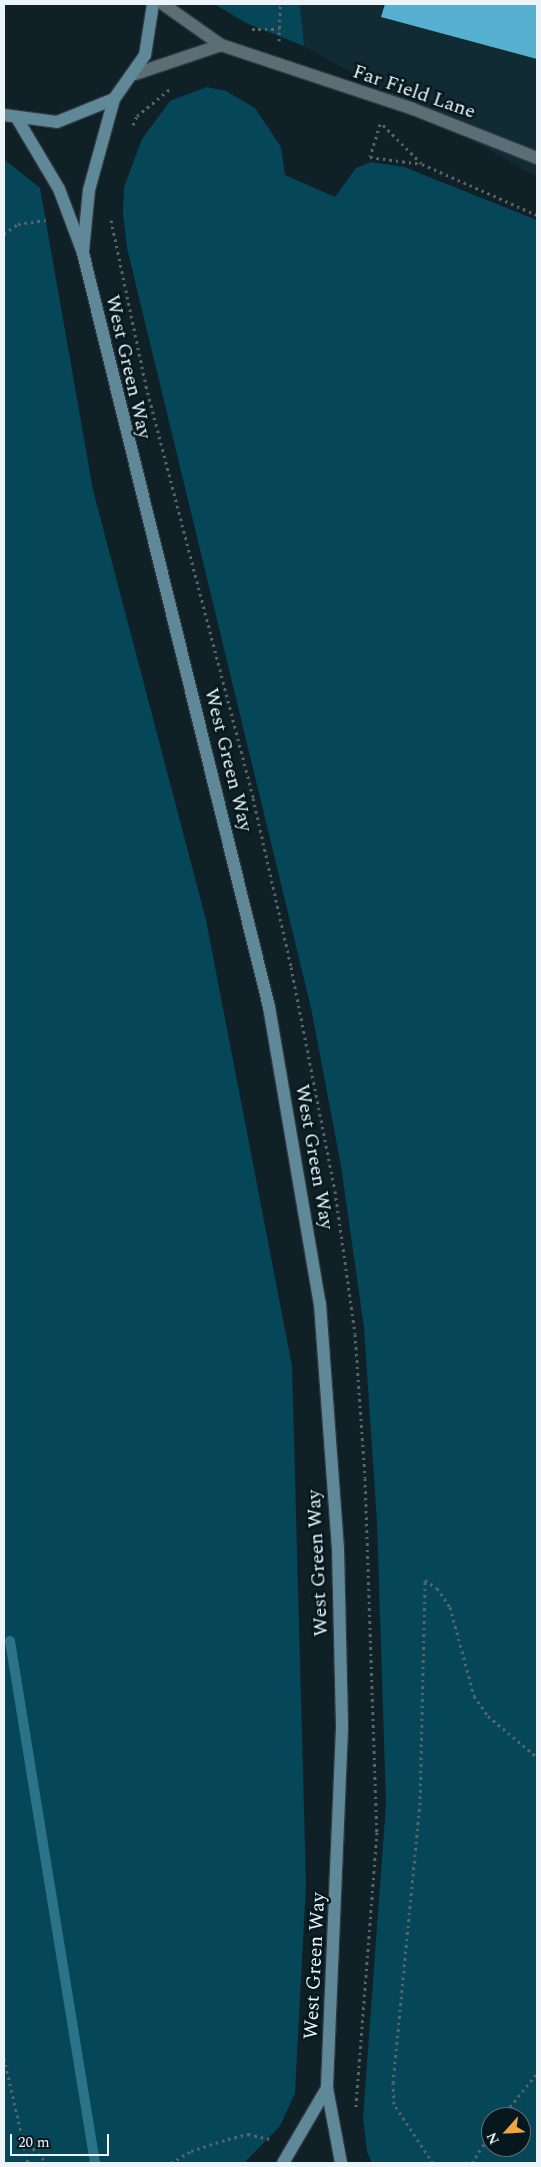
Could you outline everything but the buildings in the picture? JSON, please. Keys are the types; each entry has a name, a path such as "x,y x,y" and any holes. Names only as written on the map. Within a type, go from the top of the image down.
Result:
{"street":[{"name":"West Green Way","path":"83,253 89,190 114,99 135,74 152,32 152,4"},
{"name":"West Green Way","path":"4,115 18,120 57,122 114,99"},
{"name":"West Green Way","path":"18,120 59,189 83,253 269,1007 320,1304 338,1548 342,1728 327,2088 341,2163"},
{"name":"West Green Way","path":"283,2163 327,2088"}],"lane":[{"name":"Far Field Lane","path":"162,4 221,46 413,109 537,158"},
{"path":"135,74 221,46"}],"path":[{"path":"278,66 280,4"},
{"path":"373,121 382,125 422,164"},
{"path":"382,125 370,157 422,164 537,215"},
{"path":"4,234 18,224 55,218 71,222"},
{"path":"433,2163 394,2104 393,2084 420,1805 425,1580 437,1588 450,1607 474,1696 488,1716 537,1756"},
{"path":"4,2058 28,2163"},
{"path":"510,2107 537,2073"},
{"path":"171,2163 191,2151 248,2134 278,2143"},
{"path":"23,2138 47,2163"},
{"path":"472,2163 481,2148"}],"shaded area":[{"path":"214,4 300,4 304,46 246,23"},
{"path":"300,4 537,4 537,177 304,46"},
{"path":"207,87 226,91 255,108 281,147 285,175 335,197 356,168 371,162 404,167 537,220 537,2163 372,2163 367,2152 363,2118 386,1804 377,1522 364,1328 341,1166 311,1008 127,248 123,214 124,187 142,139 170,101"},
{"path":"4,159 40,188 93,490 206,920 292,1366 306,1884 295,2093 280,2126 244,2163 4,2163"}],"waterway":[{"path":"10,1641 95,2163"}]}
